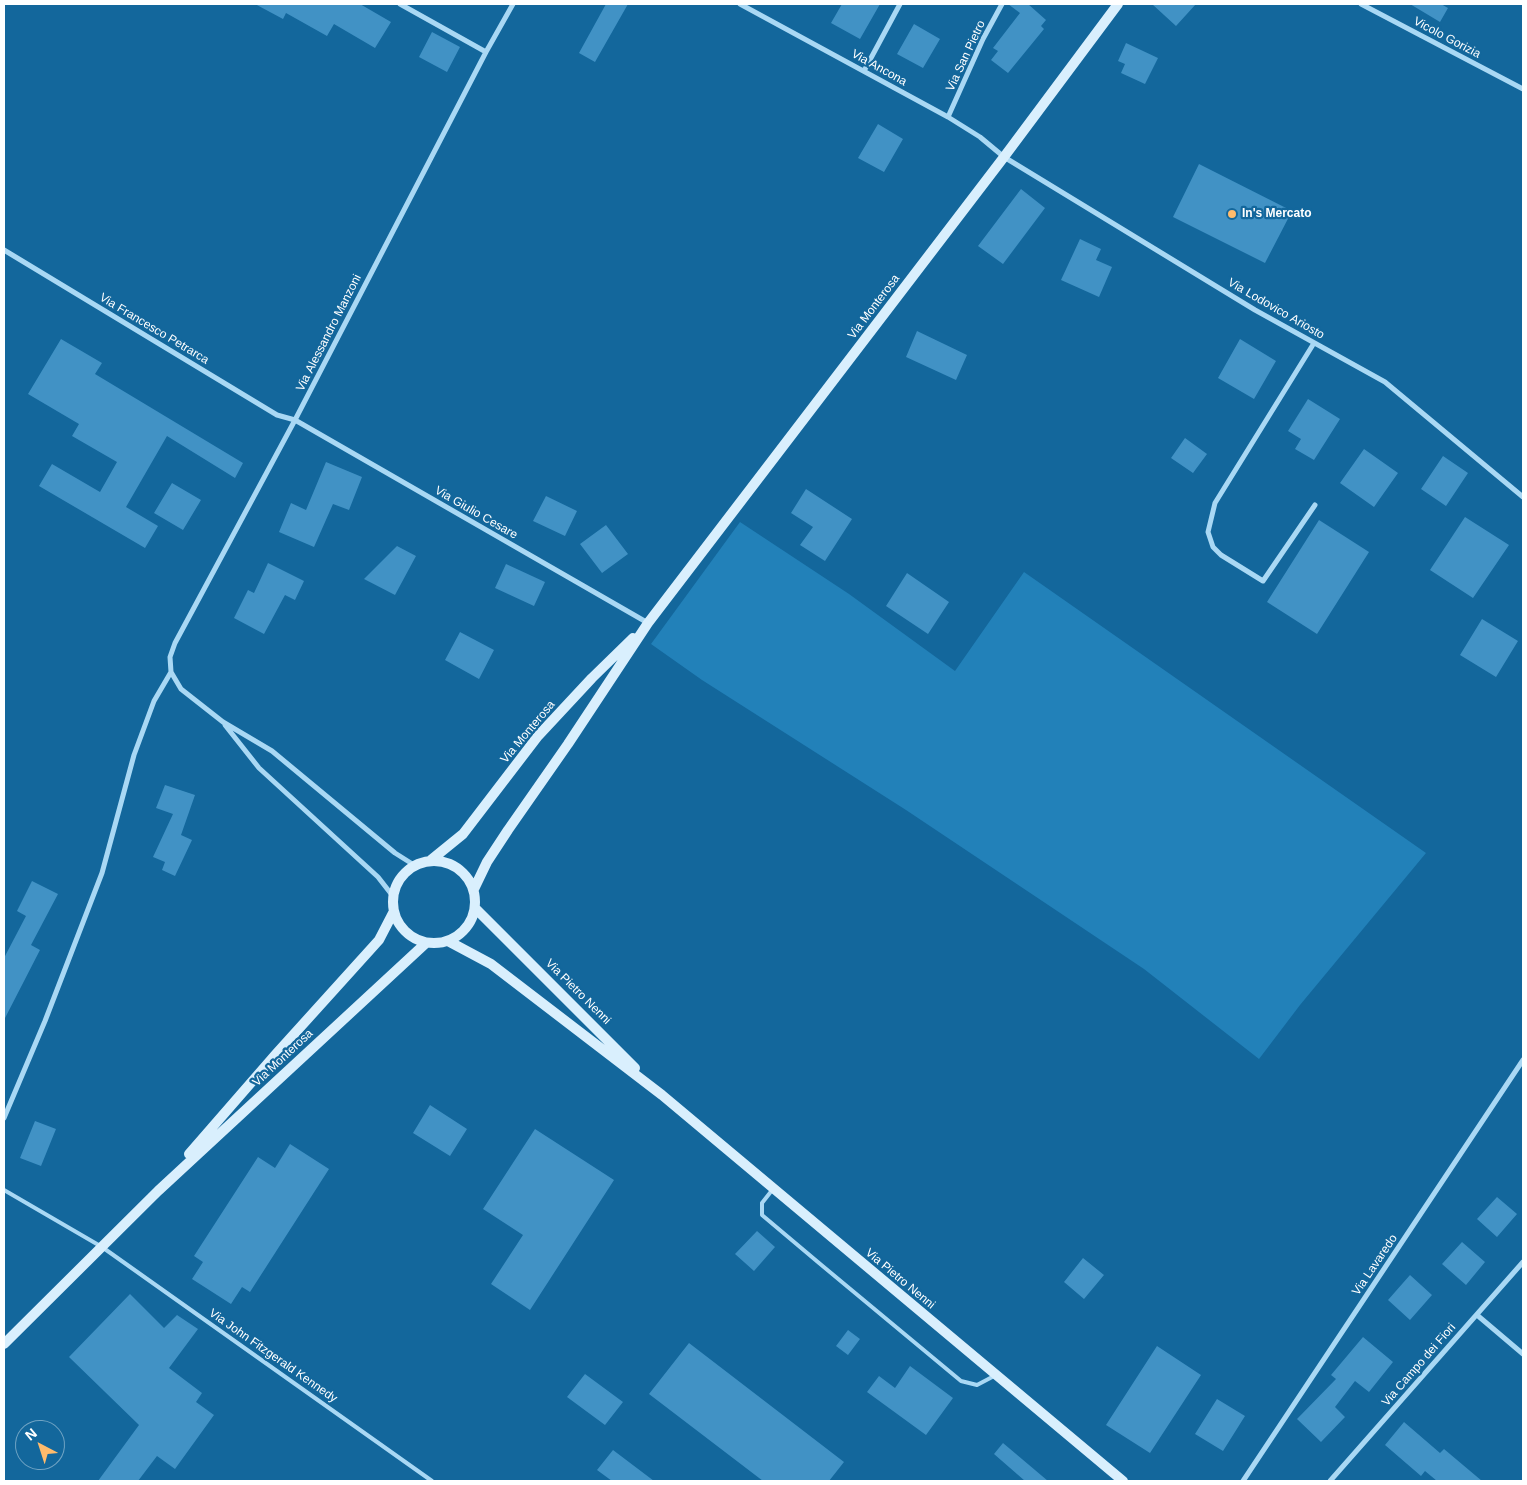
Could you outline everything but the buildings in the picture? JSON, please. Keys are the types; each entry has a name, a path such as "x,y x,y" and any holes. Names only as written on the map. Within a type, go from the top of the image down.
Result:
{"main road":[{"name":"Via Monterosa","path":"474,889 487,862 648,623 1004,157 1118,4"},
{"name":"Via Monterosa","path":"431,860 463,834 538,736 592,678 648,623"},
{"path":"431,860 447,862 463,872 474,889 475,908 471,922 461,934 448,941 426,943 412,938 400,926 393,913 392,895 400,877 414,864 431,860"},
{"name":"Via Pietro Nenni","path":"475,908 662,1096"},
{"name":"Via Monterosa","path":"158,1191 282,1046 379,940 393,913"},
{"name":"Via Pietro Nenni","path":"448,941 491,964 662,1096 1122,1481"},
{"name":"Via Monterosa","path":"4,1344 158,1191 426,943"}],"street":[{"path":"400,4 486,52"},
{"name":"Via Alessandro Manzoni","path":"171,672 170,657 174,643 295,420 486,52 513,4"},
{"name":"Via Ancona","path":"740,4 948,117 980,136 1004,157"},
{"path":"864,72 900,4"},
{"name":"Via San Pietro","path":"948,117 983,39 1002,4"},
{"name":"Vicolo Gorizia","path":"1361,4 1523,89"},
{"name":"Via Lodovico Ariosto","path":"1004,157 1255,310 1385,382 1523,497"},
{"name":"Via Francesco Petrarca","path":"4,250 277,416 295,420"},
{"path":"1314,343 1215,503 1208,532 1213,547 1221,555 1263,581 1315,504"},
{"name":"Via Giulio Cesare","path":"295,420 648,623"},
{"path":"4,1118 102,873 134,755 154,700 171,672 181,688 223,722 272,751 395,853 414,864"},
{"path":"223,722 259,768 378,877 392,895"},
{"name":"Via Lavaredo","path":"1243,1481 1523,1060"},
{"name":"Via Campo dei Fiori","path":"1330,1481 1523,1262"},
{"path":"1477,1315 1523,1354"}],"lane":[{"path":"773,1189 762,1203 762,1214 819,1263 961,1381 977,1385 996,1375"},
{"name":"Via John Fitzgerald Kennedy","path":"4,1190 102,1247 432,1481"}],"shaded area":[{"path":"740,522 849,594 955,671 1024,572 1426,853 1300,1005 1259,1059 1144,969 906,810 702,680 651,644"}],"place":[{"name":"In's Mercato","path":"1232,214"}]}
